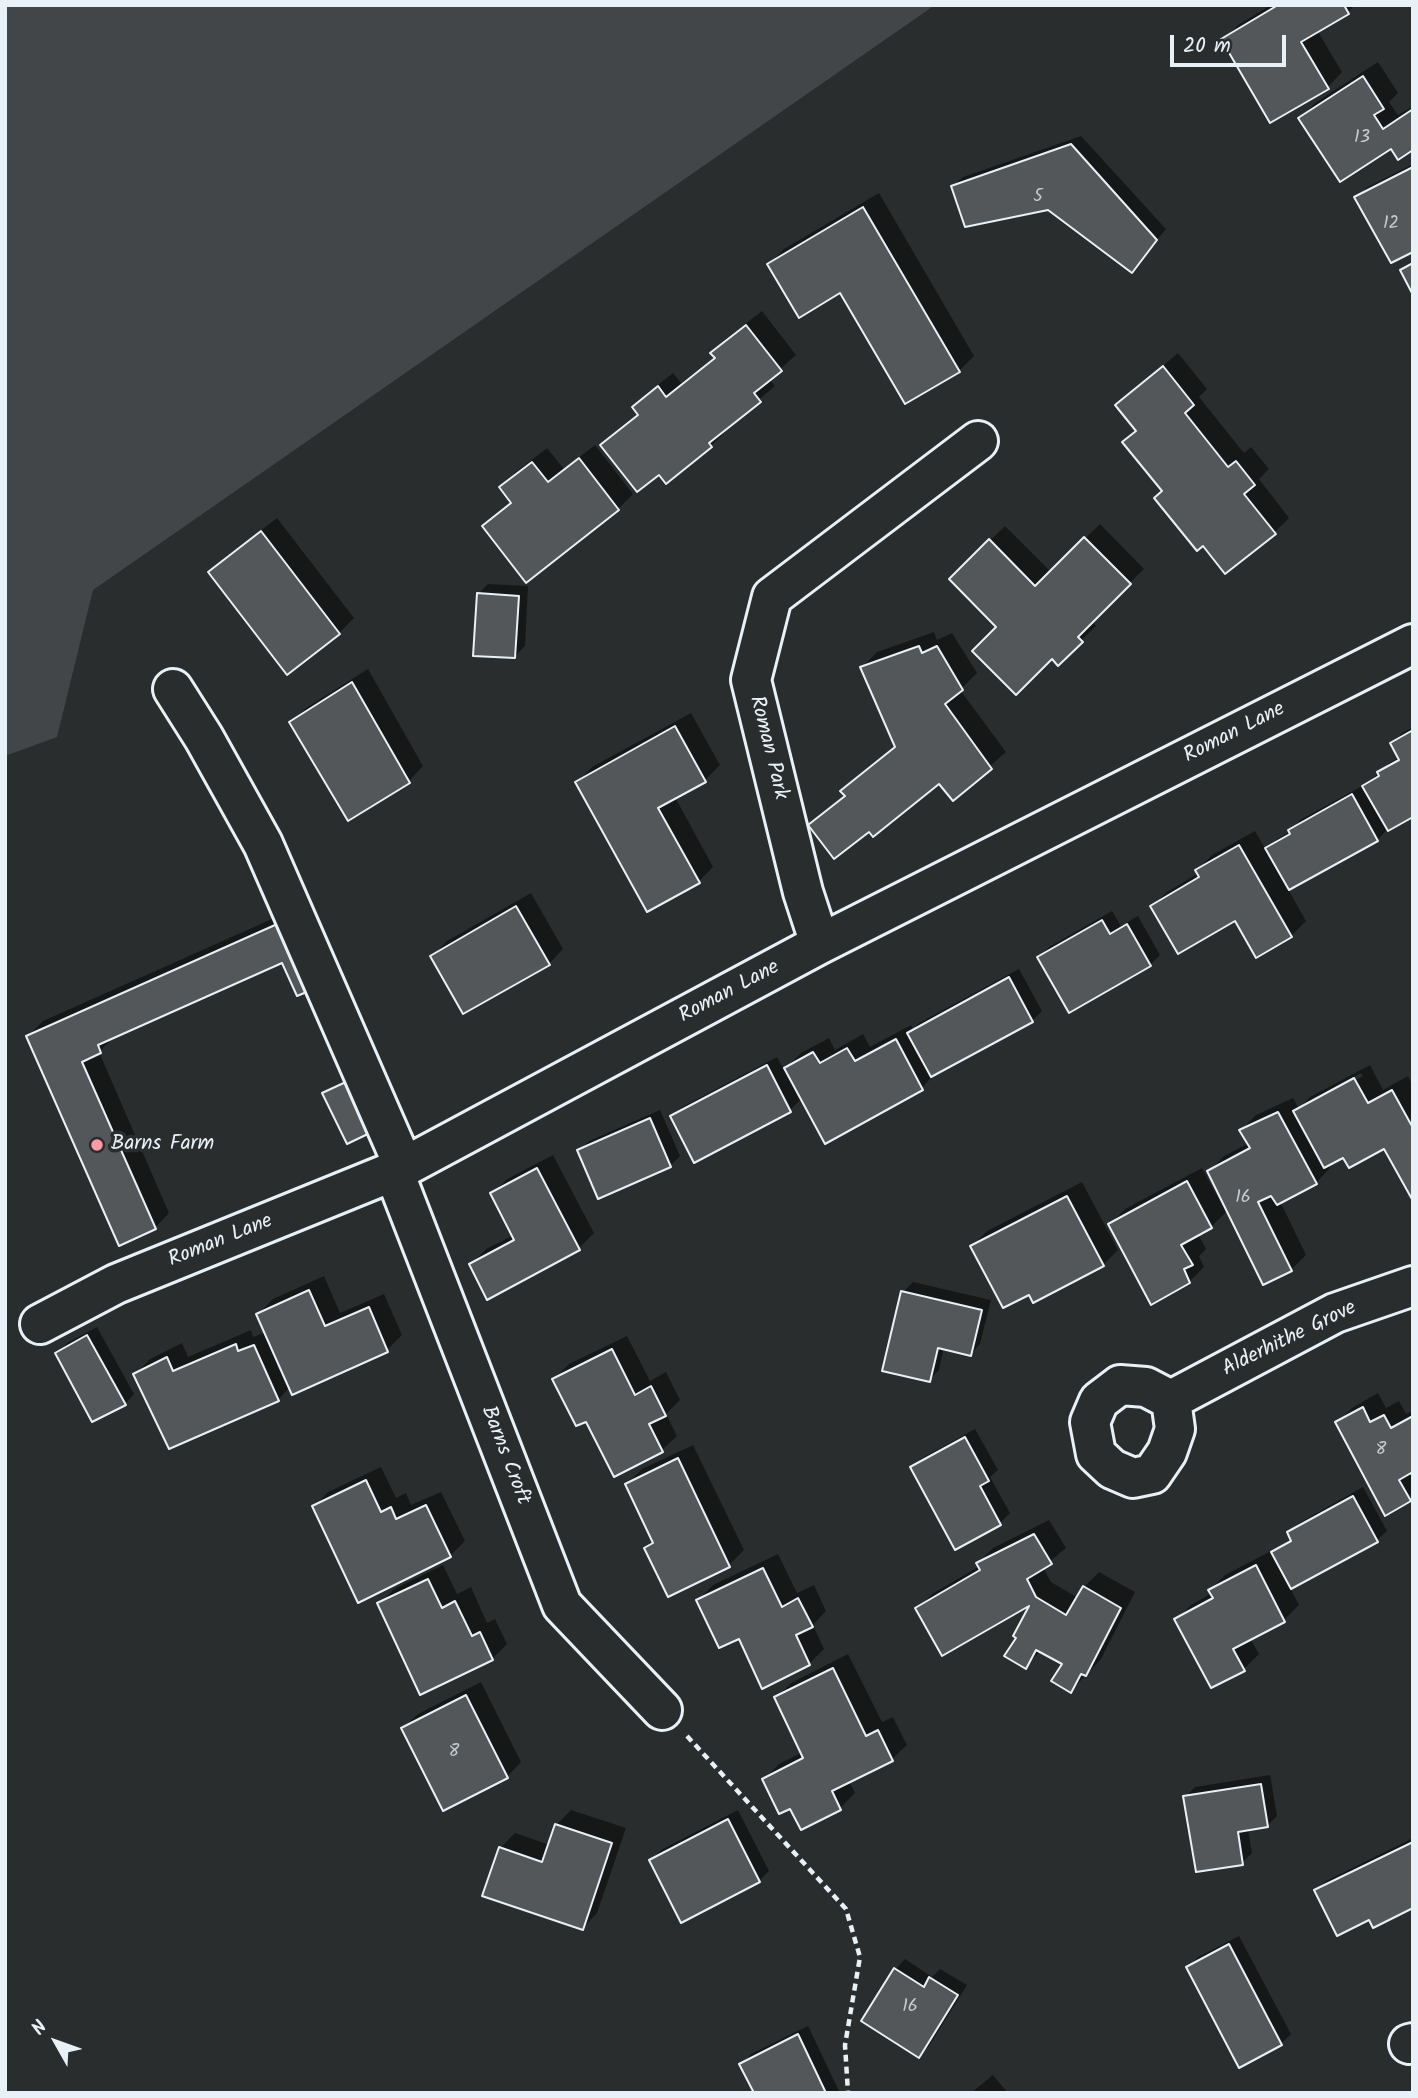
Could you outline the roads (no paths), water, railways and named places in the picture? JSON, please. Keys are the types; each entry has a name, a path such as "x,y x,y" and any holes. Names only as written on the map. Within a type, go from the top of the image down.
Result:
{"street":[{"name":"Roman Park","path":"820,944 803,892 751,680 772,597 978,442"},
{"name":"Roman Lane","path":"40,1324 116,1284 399,1170 820,944 1413,644"},
{"name":"Barns Croft","path":"173,689 204,737 262,844 399,1170 562,1605 663,1710"},
{"name":"Alderhithe Grove","path":"1171,1400 1335,1313 1413,1286"}],"place":[{"name":"Barns Farm","path":"97,1145"}]}
